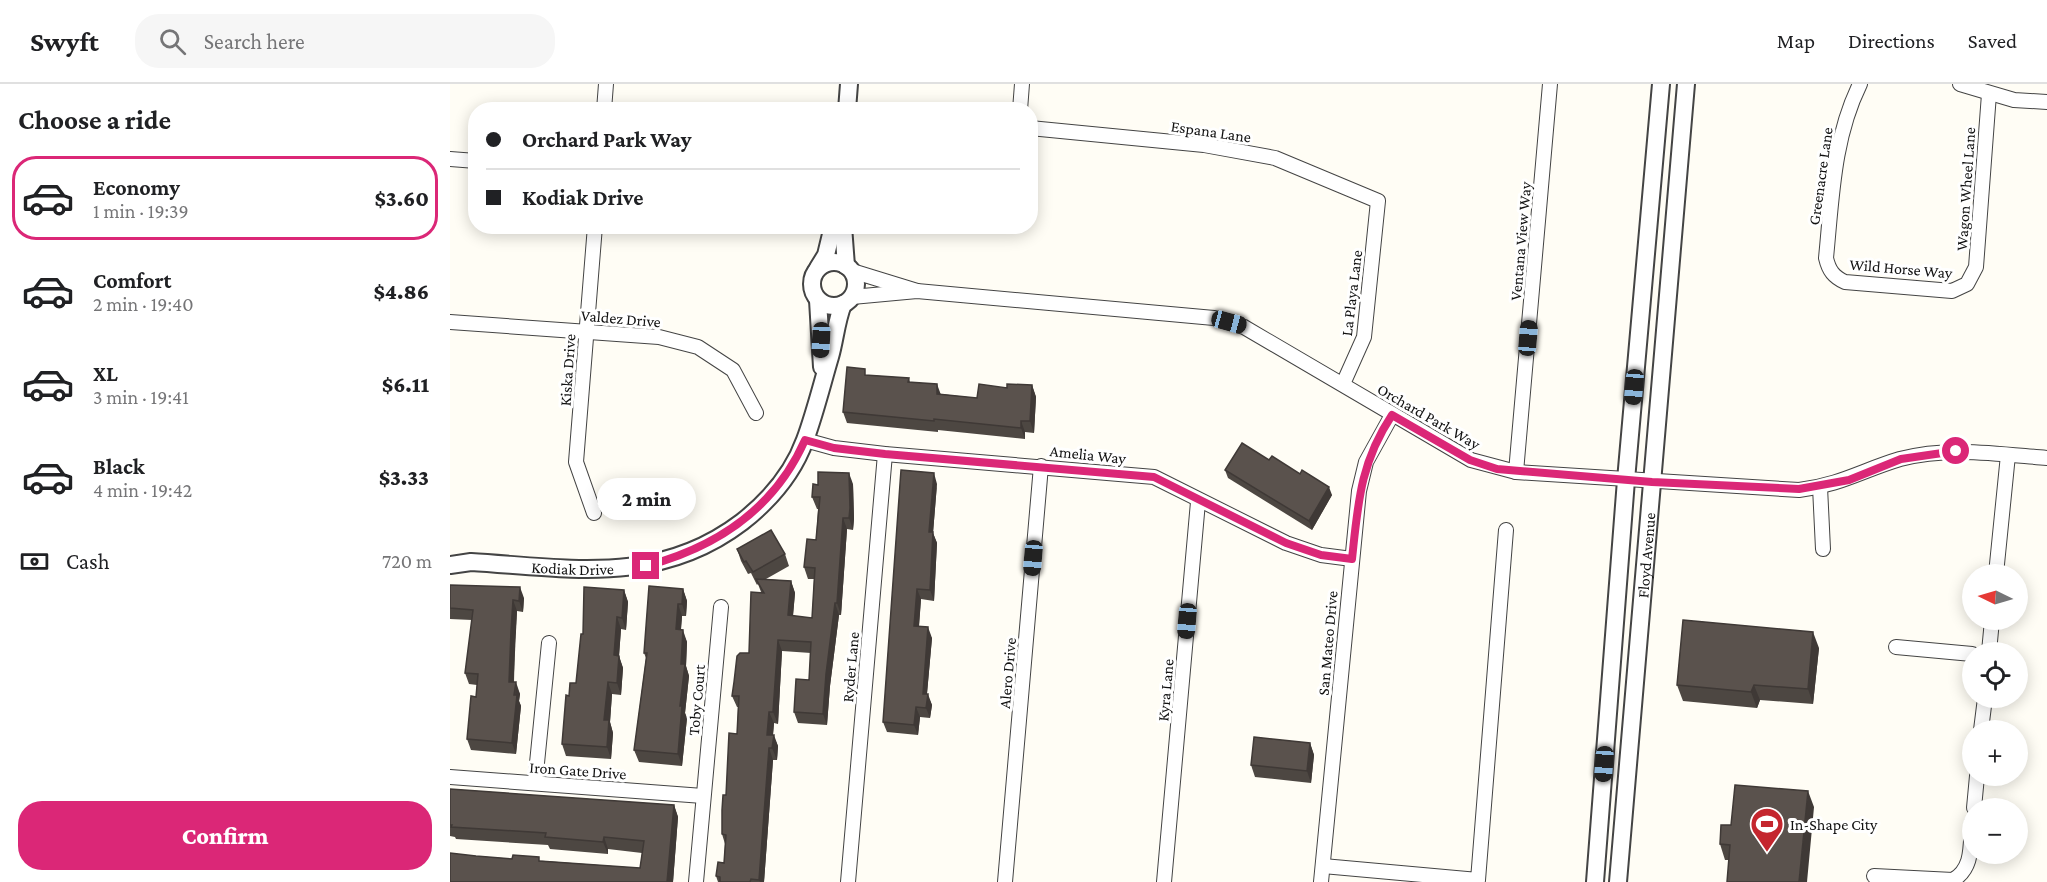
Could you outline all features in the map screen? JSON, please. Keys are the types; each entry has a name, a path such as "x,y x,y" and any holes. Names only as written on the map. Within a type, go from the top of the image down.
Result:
{"street":[{"path":"605,102 606,84"},
{"path":"848,102 849,84"},
{"path":"1021,102 1022,84"},
{"name":"Ventana View Way","path":"1516,472 1550,84"},
{"name":"Floyd Avenue","path":"1595,882 1626,480 1661,84"},
{"name":"Floyd Avenue","path":"1618,882 1686,84"},
{"name":"Greenacre Lane","path":"1832,274 1826,258 1836,154 1842,128 1860,84"},
{"path":"1960,84 1989,94 2047,102"},
{"name":"Wagon Wheel Lane","path":"1967,284 1976,267 1989,94"},
{"name":"Espana Lane","path":"1038,129 1204,145 1275,158 1378,201"},
{"path":"450,159 468,160"},
{"name":"La Playa Lane","path":"1343,384 1364,337 1378,201"},
{"name":"Kiska Drive","path":"593,234 576,462 594,513"},
{"path":"831,234 826,255 812,281 818,300 831,306 847,300 856,286 849,268 844,234"},
{"path":"818,268 832,262 849,268"},
{"name":"Orchard Park Way","path":"849,268 917,291"},
{"name":"Wild Horse Way","path":"1832,274 1845,282 1952,291 1967,284"},
{"name":"Orchard Park Way","path":"847,300 917,291 1214,318 1244,327 1470,460 1516,472 1777,489 1820,487 1849,480 1901,459 1928,453 1956,451 2047,458"},
{"name":"Kodiak Drive","path":"818,300 823,374"},
{"name":"Kodiak Drive","path":"450,565 471,562 602,569 646,566 679,557 707,544 760,508 790,470 805,440 847,300"},
{"name":"Valdez Drive","path":"450,322 659,337 698,346 733,370 756,413"},
{"name":"San Mateo Drive","path":"1321,882 1359,491 1366,462 1392,415"},
{"name":"Amelia Way","path":"805,440 834,448 885,454 1154,477 1198,502 1286,543 1321,555 1352,559"},
{"name":"Ryder Lane","path":"848,882 885,454"},
{"path":"1997,564 2008,455"},
{"name":"Alero Drive","path":"1005,882 1041,466"},
{"path":"1820,487 1823,549"},
{"name":"Kyra Lane","path":"1164,882 1198,502"},
{"path":"1323,866 1478,880 1506,530"},
{"name":"Kodiak Drive","path":"450,556 471,562"},
{"name":"Toby Court","path":"696,882 721,607"},
{"path":"535,783 549,642"},
{"path":"1896,647 1962,653"},
{"name":"Iron Gate Drive","path":"450,777 703,796"},
{"path":"1874,876 1946,881 1960,875 1968,864"}],"building":[{"path":"847,367 865,369 865,375 909,378 908,382 937,384 937,394 977,398 979,384 1007,388 1007,384 1032,385 1030,421 1021,421 1021,428 843,412"},
{"path":"1242,443 1269,460 1272,456 1300,474 1302,470 1329,487 1309,521 1225,470"},
{"path":"901,470 934,473 929,532 933,532 930,590 917,589 914,626 928,627 923,694 928,694 926,708 916,707 914,725 883,722"},
{"path":"818,472 849,473 850,508 849,518 843,518 837,603 835,603 826,674 823,714 794,712 796,679 809,680 811,642 778,640 773,712 769,712 767,735 774,735 772,748 769,748 759,880 720,882 720,877 716,876 718,862 724,863 726,835 722,834 722,810 723,795 726,795 729,733 737,734 739,696 732,696 737,656 740,653 749,653 751,592 764,593 756,579 791,581 788,615 812,618 815,568 804,567 807,539 816,540 820,497 812,497 813,484 818,485"},
{"path":"771,530 785,554 753,572 737,549"},
{"path":"450,585 520,587 519,601 513,600 511,631 509,682 516,682 514,695 517,695 512,743 467,739 471,696 476,697 478,674 465,673 473,610 450,608"},
{"path":"649,586 683,589 682,604 678,604 676,629 683,630 681,664 685,664 678,754 634,750 647,653 644,653"},
{"path":"584,587 624,590 622,618 617,617 614,655 619,656 617,683 608,682 604,720 609,720 607,747 562,744 566,695 569,696 570,683 576,683 581,634 583,634"},
{"path":"1683,620 1813,632 1808,689 1754,685 1751,692 1677,685"},
{"path":"1254,737 1310,743 1307,771 1251,765"},
{"path":"1735,785 1808,791 1799,882 1727,882 1730,845 1720,844 1721,825 1731,825"},
{"path":"450,789 674,805 667,882 450,882 450,853 512,859 513,855 539,857 539,861 640,868 644,841 604,837 603,842 545,837 546,833 451,827"}],"place":[{"name":"In-Shape City","path":"1767,853"}],"route":[{"path":"646,566 679,557 707,544 760,508 788,474 805,440 834,448 885,454 1154,477 1198,502 1286,543 1321,555 1352,559 1359,491 1366,462 1392,415 1470,460 1497,469 1652,482 1799,489 1827,486 1849,480 1901,459 1928,453 1956,451"}]}
